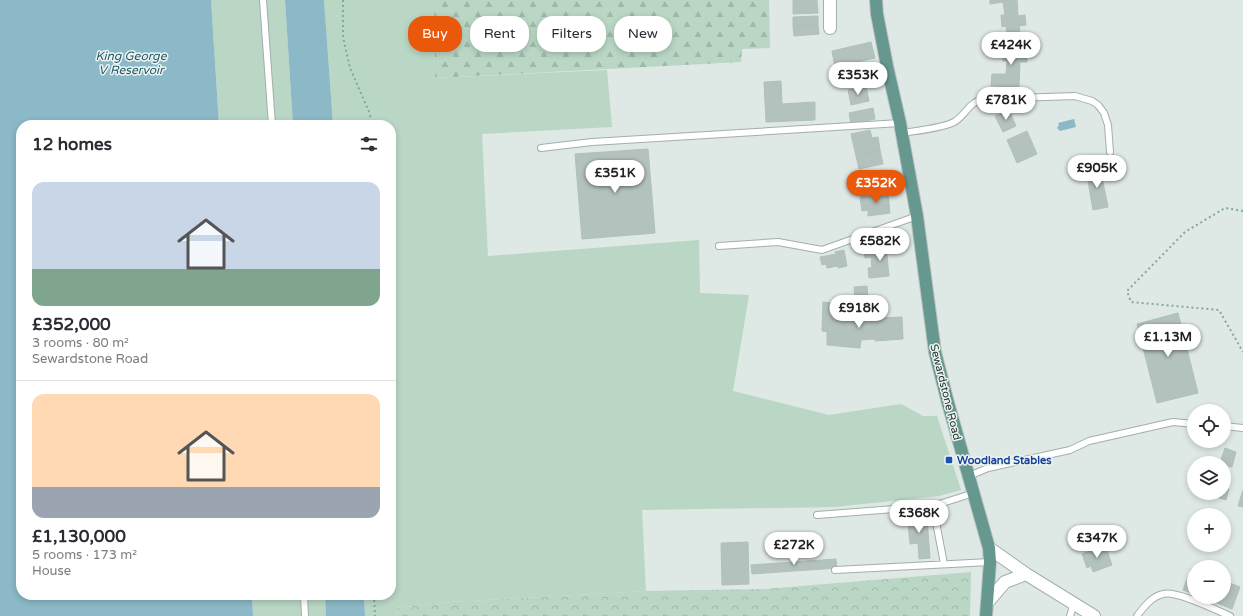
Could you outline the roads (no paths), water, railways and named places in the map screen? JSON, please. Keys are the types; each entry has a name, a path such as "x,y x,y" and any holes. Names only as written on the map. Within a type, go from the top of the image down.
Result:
{"main road":[{"name":"Sewardstone Road","path":"876,0 877,14 901,128 917,216 935,352 989,548 990,562 986,616"}],"street":[{"path":"830,0 830,28"},
{"path":"989,548 1026,574 1094,616"},
{"path":"987,604 1005,582 1026,574"}],"lane":[{"path":"263,0 272,120"},
{"path":"541,148 592,142 947,125 955,122 969,106 976,101 983,99 1075,96 1092,100 1104,113 1108,125 1110,152"},
{"path":"718,246 778,242 822,250 917,216"},
{"path":"969,476 988,468 1070,450 1089,441 1173,422 1187,423"},
{"path":"1231,427 1243,428"},
{"path":"817,515 933,506 974,493"},
{"path":"933,506 944,564"},
{"path":"835,570 990,562"},
{"path":"1137,616 1150,601 1161,594 1167,593 1172,593 1186,598 1230,616"},
{"path":"304,600 305,616"},
{"path":"1070,616 1074,603"}],"water":[{"name":"King George V Reservoir","path":"0,0 211,0 219,120 16,120 16,600 252,600 253,616 0,616"},
{"path":"285,0 324,0 333,120 293,120"},
{"path":"1074,119 1076,127 1060,131 1057,128 1059,125 1058,123"},
{"path":"325,600 364,600 365,616 326,616"}],"place":[{"name":"Woodland Stables","path":"949,460"}]}
